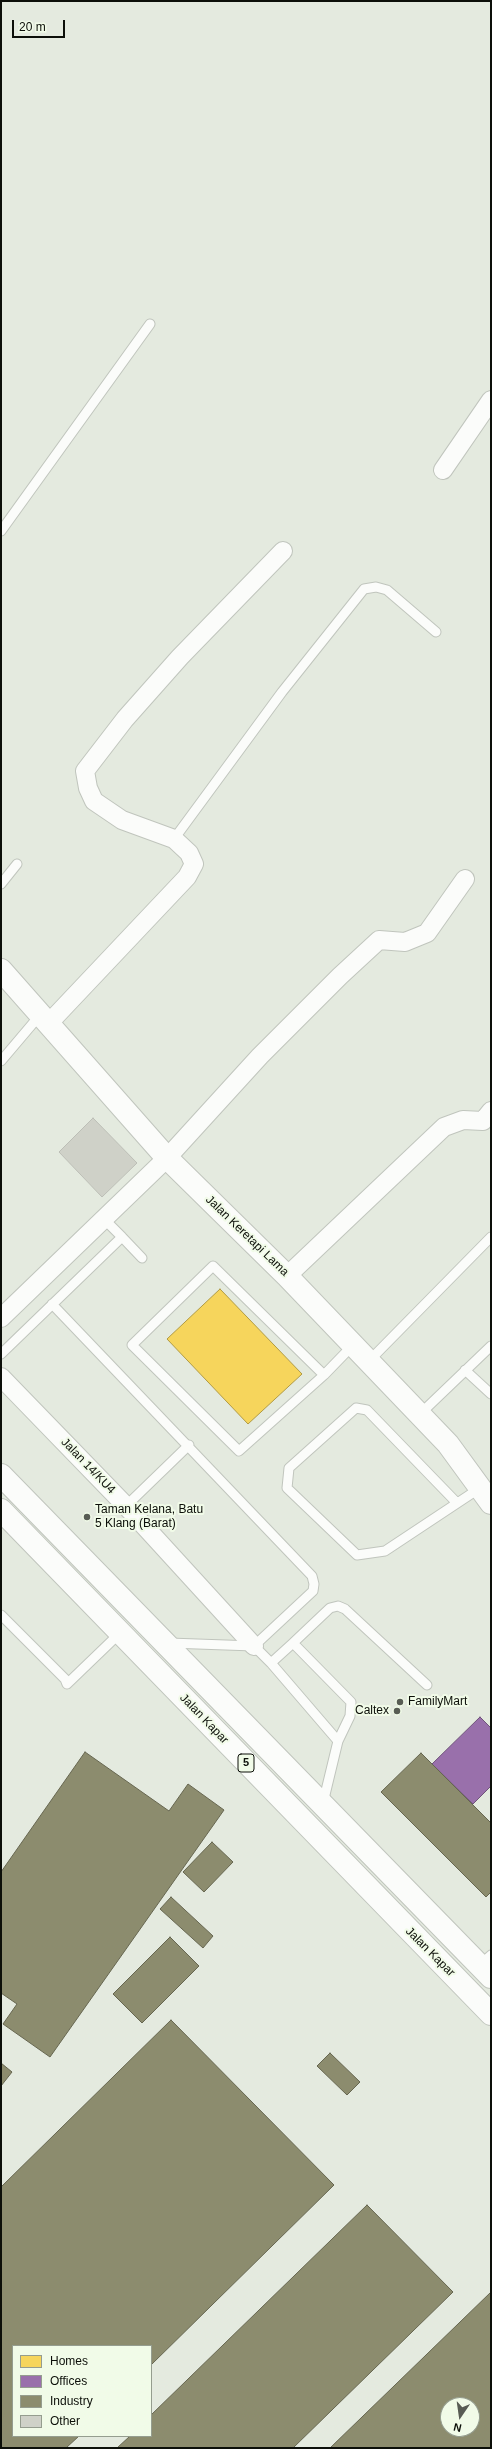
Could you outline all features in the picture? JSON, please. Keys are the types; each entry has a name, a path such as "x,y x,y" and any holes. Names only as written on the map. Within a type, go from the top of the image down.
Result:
{"main road":[{"name":"Jalan Keretapi Lama","path":"1,970 167,1158 354,1344 448,1444 486,1496"},
{"name":"5","path":"1,1475 166,1642 323,1805 487,1966"},
{"name":"Jalan Kapar","path":"1,1510 121,1632 323,1844 491,2014"}],"street":[{"path":"443,470 491,400"},
{"path":"45,1019 187,877 194,864 189,853 174,839 122,820 94,801 88,788 85,771 125,719 180,658 283,551"},
{"path":"1,1318 167,1158 260,1056 345,971 379,940 405,942 427,933 465,878"},
{"path":"287,1276 444,1128 464,1120 488,1120"},
{"name":"Jalan 14/KU4","path":"1,1377 126,1506 254,1646"}],"lane":[{"path":"1,531 150,324"},
{"path":"174,839 282,692 364,588 376,587 387,590 436,632"},
{"path":"1,884 17,864"},
{"path":"2,1059 45,1019"},
{"path":"104,1219 142,1258"},
{"path":"1,1354 122,1237"},
{"path":"369,1360 491,1237"},
{"path":"324,1375 213,1266 132,1345 238,1451 324,1375 354,1344"},
{"path":"52,1304 189,1445 312,1576 314,1584 313,1591 254,1646"},
{"path":"420,1415 491,1346"},
{"path":"465,1370 491,1394"},
{"path":"457,1503 368,1410 356,1408 289,1468 287,1488 357,1555 385,1551 457,1503 486,1496"},
{"path":"126,1506 189,1445"},
{"path":"271,1663 330,1608 338,1606 345,1609 426,1685"},
{"path":"1,1615 65,1679 67,1684 121,1632"},
{"path":"166,1642 254,1646 271,1663 338,1741"},
{"path":"293,1643 351,1702 350,1716 338,1741 323,1805"}],"building: Homes":[{"path":"220,1289 302,1374 248,1424 167,1339"}],"building: Offices":[{"path":"480,1717 491,1728 491,1786 473,1804 432,1764"}],"building: Industry":[{"path":"85,1752 169,1811 188,1784 224,1810 50,2057 3,2024 17,2004 1,1993 1,1872"},
{"path":"421,1753 491,1823 491,1892 486,1897 381,1792"},
{"path":"212,1842 233,1862 204,1892 183,1872"},
{"path":"171,1897 213,1936 203,1948 160,1909"},
{"path":"170,1937 199,1966 142,2023 113,1994"},
{"path":"171,2020 334,2185 152,2364 152,2345 12,2345 12,2437 78,2437 66,2448 1,2448 1,2187"},
{"path":"330,2053 360,2082 347,2095 317,2066"},
{"path":"1,2063 12,2072 1,2086"},
{"path":"367,2205 453,2292 293,2448 117,2448 129,2437 152,2437 152,2414"},
{"path":"491,2292 491,2448 330,2448"}],"building: Other":[{"path":"93,1118 137,1163 102,1197 59,1152"}],"place":[{"name":"Taman Kelana, Batu 5 Klang (Barat)","path":"87,1517"},
{"name":"FamilyMart","path":"400,1702"},
{"name":"Caltex","path":"397,1711"}]}
